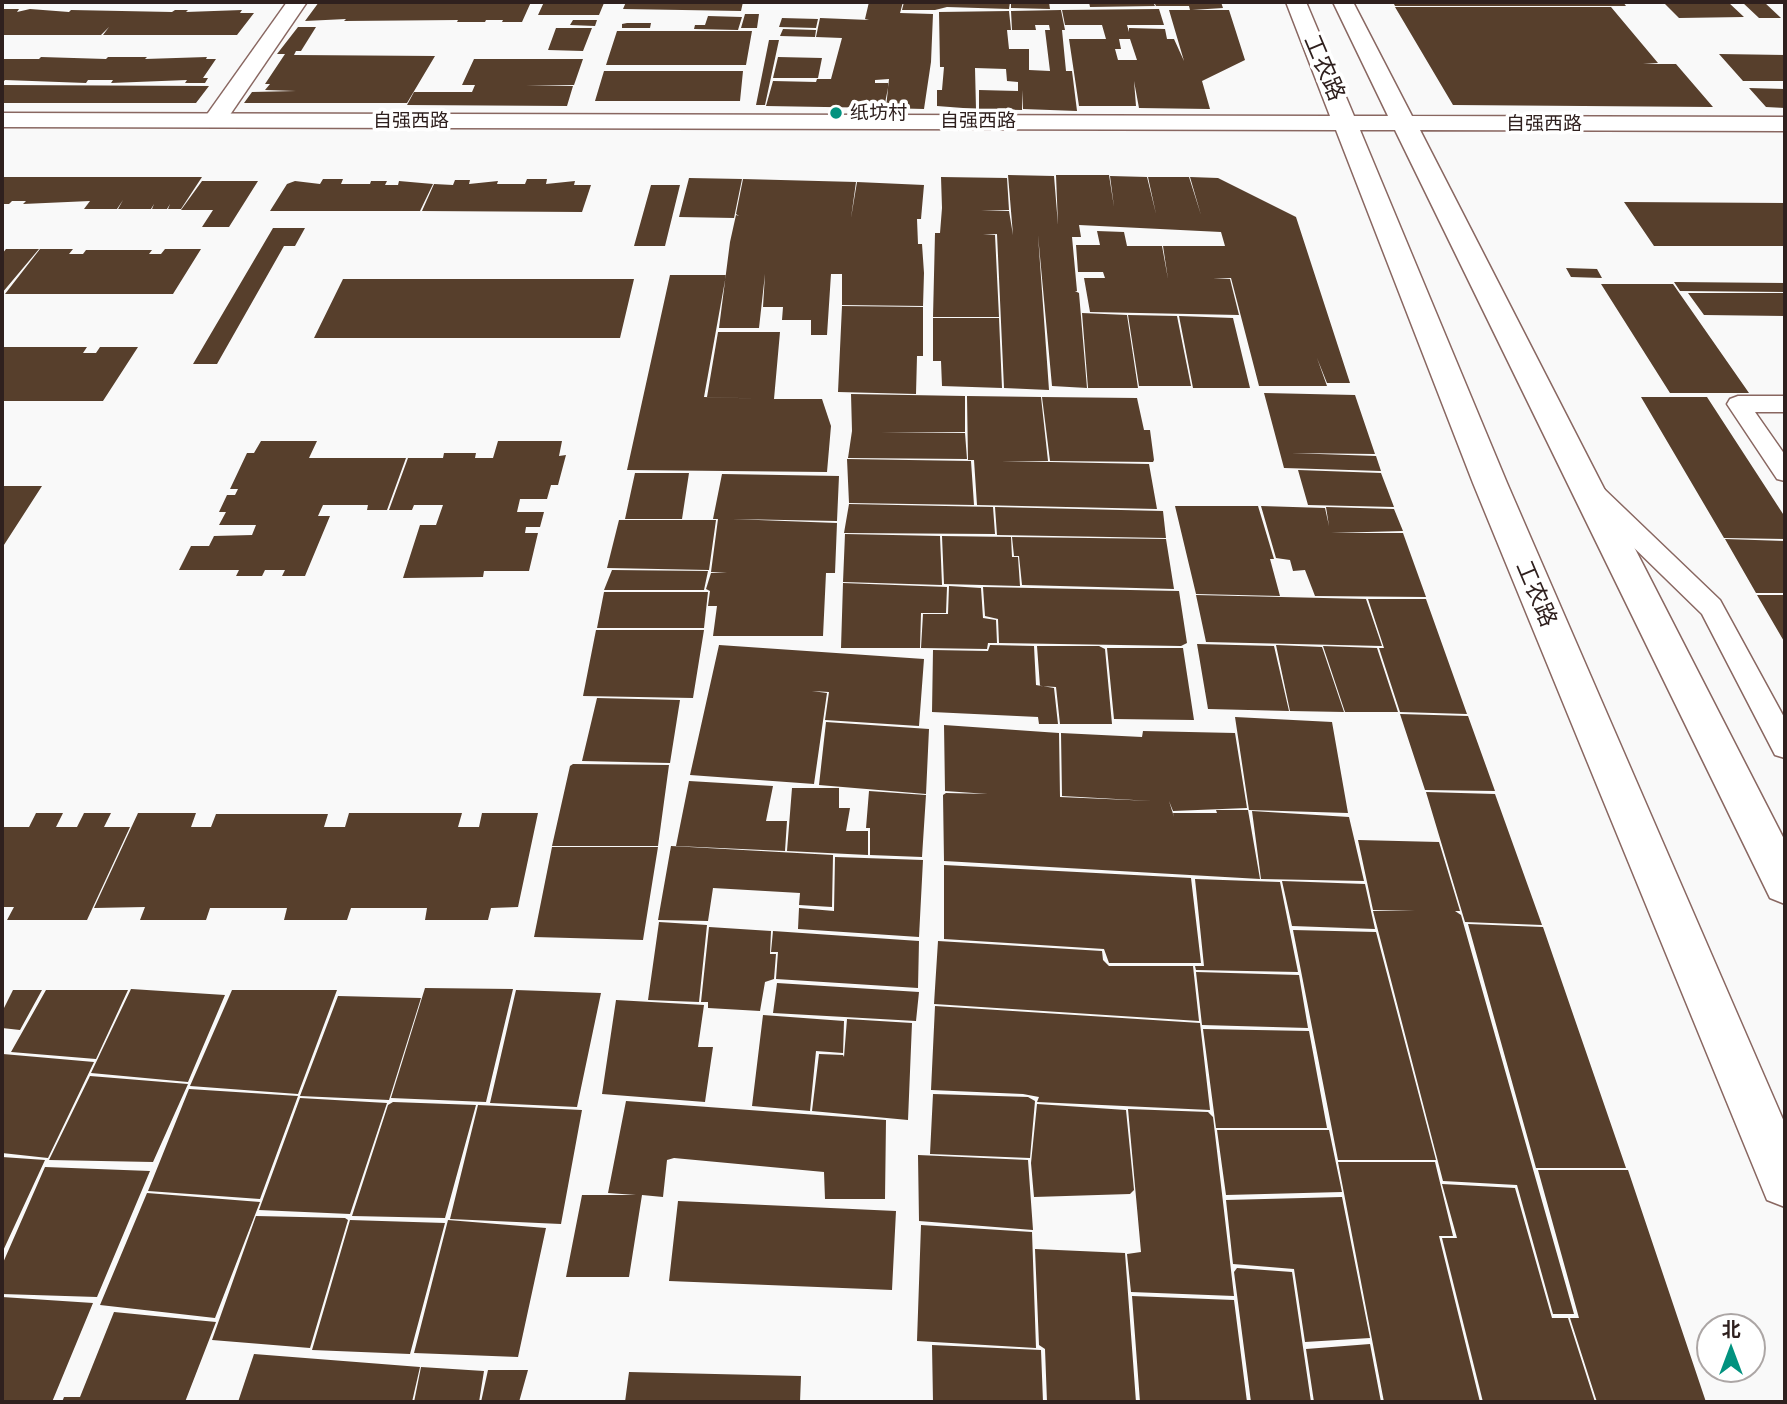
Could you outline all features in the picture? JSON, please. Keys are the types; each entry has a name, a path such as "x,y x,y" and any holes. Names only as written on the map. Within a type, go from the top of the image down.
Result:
{"main road":[{"path":"215,120 297,2"},
{"name":"工农路","path":"1296,2 1516,547 1785,1182"},
{"name":"工农路","path":"1343,2 1785,884"},
{"name":"自强西路","path":"2,120 1351,133 1785,144"},
{"name":"自强西路","path":"1409,134 1785,124"},
{"name":"自强西路","path":"2,139 1351,133"}],"lane":[{"path":"1785,404 1738,404 1785,473"},
{"path":"1588,489 1711,607 1785,746"}],"building":[{"path":"319,2 531,2 522,22 344,21 346,19 305,21"},
{"path":"544,2 604,3 599,15 538,15"},
{"path":"626,2 743,2 741,11 623,9"},
{"path":"869,2 903,2 900,13 933,14 931,62 924,109 886,108 888,87 884,108 766,106 773,81 816,82 817,79 831,79 842,38 816,37 820,18 869,20 865,19","holes":["889,79 889,83 875,83 875,80"]},
{"path":"904,2 1010,2 1009,9 947,7 935,10 902,10"},
{"path":"1011,2 1049,2 1050,9 1011,8"},
{"path":"1089,2 1153,2 1155,6 1090,7"},
{"path":"1154,2 1221,2 1223,8 1192,10 1229,10 1245,60 1202,81 1210,109 1139,108 1134,81 1136,106 1079,106 1069,39 1106,39 1102,25 1065,25 1062,10 1159,9 1164,25 1127,25 1129,32 1129,28 1165,29 1167,39 1174,39 1184,61 1169,10 1190,10 1189,6 1156,6","holes":["1119,39 1130,39 1137,60 1118,60 1115,49 1121,49"]},
{"path":"1393,2 1623,2 1626,6 1395,6"},
{"path":"1663,2 1728,2 1744,17 1679,18"},
{"path":"1742,2 1764,2 1781,18 1759,18"},
{"path":"1395,7 1611,7 1658,63 1643,64 1676,64 1713,107 1453,105"},
{"path":"3,9 19,9 17,12 30,9 69,12 242,10 240,13 254,13 237,35 103,35 109,27 101,35 2,35"},
{"path":"1061,10 1065,30 1062,30 1066,71 1072,71 1077,111 1023,109 1022,90 1022,110 979,109 979,90 1018,91 1018,82 1007,81 1006,69 975,68 976,109 937,106 937,90 942,90 944,67 940,67 939,12 1009,11 1009,49 1029,49 1029,70 1050,71 1045,30 1050,30 1049,25 1035,25 1036,30 1012,30 1011,11"},
{"path":"745,14 759,14 757,28 741,28"},
{"path":"708,16 742,17 738,30 694,29 695,25 705,25"},
{"path":"782,18 818,19 816,28 779,27"},
{"path":"573,20 597,20 595,26 570,25"},
{"path":"651,23 650,28 622,28 622,24"},
{"path":"298,27 316,27 301,51 296,51 294,55 435,56 407,103 244,103 252,92 296,91 265,90 270,84 265,84 285,54 277,54"},
{"path":"556,28 592,28 583,51 548,50"},
{"path":"783,29 816,30 815,37 780,36"},
{"path":"617,31 752,31 746,65 606,65"},
{"path":"769,40 779,40 765,105 756,105"},
{"path":"1719,54 1785,55 1785,81 1743,81"},
{"path":"778,57 822,58 818,78 773,78"},
{"path":"2,59 216,59 203,78 208,78 205,83 185,83 187,80 111,83 113,80 88,80 86,83 5,80 2,83"},
{"path":"474,59 583,59 574,85 526,85 573,86 567,106 407,105 414,92 472,92 475,85 462,85"},
{"path":"604,71 743,71 740,101 595,101"},
{"path":"2,85 209,86 196,103 2,103"},
{"path":"1749,88 1785,89 1785,108 1766,107"},
{"path":"1008,175 1054,176 1058,225 1056,175 1109,175 1114,207 1110,176 1147,177 1156,214 1148,177 1189,177 1201,215 1190,177 1218,178 1296,217 1350,383 1327,383 1317,358 1327,386 1259,386 1231,278 1213,279 1230,279 1239,315 1090,312 1084,278 1105,278 1103,272 1078,272 1076,245 1100,245 1097,231 1124,232 1127,246 1162,246 1168,279 1163,246 1225,246 1221,232 1079,225 1081,237 1072,237 1075,291 1079,293 1087,388 1052,386 1038,235 1049,390 1004,388 997,234 983,235 995,235 999,317 933,317 935,233 940,233 941,177 1007,178 1009,210 981,210 1009,211 1013,235"},
{"path":"2,177 202,177 181,209 168,209 170,204 167,209 152,209 154,204 151,209 118,209 123,200 117,209 84,209 90,201 23,204 26,201 12,201 2,204"},
{"path":"689,178 742,179 734,218 679,217"},
{"path":"323,179 343,179 341,184 387,181 385,185 398,185 399,181 433,184 420,211 270,211 287,184 295,181 320,184"},
{"path":"527,179 547,179 546,184 575,181 574,185 591,185 582,212 422,211 434,184 453,185 455,180 470,180 469,184 498,181 497,184 525,184"},
{"path":"743,179 856,182 851,218 857,182 924,185 921,219 917,219 918,244 922,244 924,273 923,306 842,305 842,274 831,274 827,335 811,335 811,320 782,320 783,307 763,307 765,274 759,328 719,328 730,242 736,215 739,216 736,214"},
{"path":"202,181 258,181 229,227 202,227 213,210 181,210"},
{"path":"651,185 680,185 665,246 634,246"},
{"path":"1624,202 1785,203 1785,246 1654,246"},
{"path":"273,228 305,228 295,246 284,246 217,364 193,364"},
{"path":"6,249 39,249 2,293 2,254"},
{"path":"40,249 73,249 69,254 83,254 86,250 152,250 149,254 161,254 165,249 201,249 173,294 5,294"},
{"path":"1566,268 1597,269 1602,278 1571,277"},
{"path":"670,275 726,275 704,397 771,399 707,397 718,332 780,332 774,399 822,399 831,426 827,472 627,470"},
{"path":"343,279 634,279 620,338 314,338"},
{"path":"1674,282 1785,283 1785,292 1680,291"},
{"path":"1601,284 1673,284 1749,393 1670,393"},
{"path":"1688,293 1785,293 1785,316 1704,315"},
{"path":"842,306 923,307 923,356 917,356 916,394 838,392"},
{"path":"1082,313 1127,315 1138,388 1088,388"},
{"path":"1128,315 1177,316 1191,386 1139,386"},
{"path":"1179,316 1233,318 1250,388 1193,388"},
{"path":"933,318 999,318 1002,388 942,386 941,361 933,361"},
{"path":"3,347 87,347 83,353 96,353 100,347 138,347 103,401 2,401"},
{"path":"1264,393 1355,395 1375,454 1291,453 1376,456 1381,471 1284,468"},
{"path":"851,394 965,396 965,432 881,432 965,433 967,459 848,458 852,431"},
{"path":"967,396 1041,397 1048,461 1001,461 1149,464 1157,509 977,505 974,460 968,460"},
{"path":"1042,397 1137,398 1144,430 1150,430 1153,462 1050,461"},
{"path":"1641,397 1707,397 1785,517 1785,539 1724,538"},
{"path":"261,441 317,441 309,458 406,458 387,510 367,510 368,505 323,505 318,516 330,516 305,576 282,576 285,570 265,570 262,576 236,576 239,570 179,570 191,546 209,546 214,536 252,535 256,525 219,525 226,512 219,512 227,495 235,495 238,489 230,489 247,453 254,453"},
{"path":"498,441 562,441 559,456 566,455 558,485 551,485 547,499 520,499 517,512 544,512 540,527 526,527 525,533 538,533 529,571 484,571 483,577 403,578 420,525 436,525 443,505 414,505 412,510 389,510 408,458 443,458 444,453 476,453 475,458 493,458"},
{"path":"847,459 971,461 974,505 849,503"},
{"path":"1298,470 1381,473 1394,507 1308,505"},
{"path":"635,473 689,473 682,519 625,519"},
{"path":"722,474 839,476 837,521 732,519 837,523 835,573 826,573 823,636 713,636 717,606 708,606 710,591 706,589 711,573 727,573 711,572 718,519 713,519"},
{"path":"2,486 42,486 2,548"},
{"path":"849,504 993,507 995,534 844,533"},
{"path":"1175,506 1258,506 1274,559 1270,559 1280,596 1196,594"},
{"path":"1261,506 1325,508 1329,526 1326,507 1394,509 1403,531 1331,533 1403,533 1426,597 1315,596 1305,570 1293,571 1290,560 1276,558"},
{"path":"995,507 1163,511 1166,538 997,535"},
{"path":"619,520 716,520 709,570 607,568"},
{"path":"845,534 940,536 942,585 843,582"},
{"path":"942,536 1011,537 1012,557 1018,557 1020,586 944,584"},
{"path":"1012,537 1166,539 1174,589 1022,585 1019,556 1014,556"},
{"path":"1725,539 1785,541 1785,593 1756,593"},
{"path":"612,570 708,571 704,590 604,590"},
{"path":"843,583 947,587 946,613 921,613 920,648 841,648"},
{"path":"949,586 981,588 983,618 996,620 997,643 988,643 987,649 921,648 923,614 948,614"},
{"path":"983,587 1179,591 1187,643 1181,646 999,643 998,619 985,616"},
{"path":"604,592 708,592 704,628 597,628"},
{"path":"1196,595 1366,599 1382,646 1206,642"},
{"path":"1757,595 1785,595 1785,643"},
{"path":"1368,599 1426,599 1467,714 1400,712 1379,648 1384,648"},
{"path":"596,630 704,630 693,698 583,696"},
{"path":"1197,644 1274,646 1289,711 1208,709"},
{"path":"719,645 924,659 919,726 825,720 829,692 812,691 827,693 814,784 690,775"},
{"path":"990,645 1034,646 1036,685 1054,688 1058,724 1039,724 1038,717 932,712 933,650 988,651"},
{"path":"1276,645 1322,647 1344,712 1290,711"},
{"path":"1037,646 1099,646 1105,649 1112,724 1060,724 1056,687 1040,686"},
{"path":"1323,646 1377,648 1398,712 1345,712"},
{"path":"1107,648 1183,648 1194,720 1114,719"},
{"path":"597,698 680,700 670,763 582,761"},
{"path":"1400,714 1468,716 1495,791 1425,790"},
{"path":"1235,717 1332,722 1348,813 1249,810"},
{"path":"826,722 929,729 926,794 819,785"},
{"path":"944,725 1059,733 1060,797 1152,801 1062,796 1061,733 1142,737 1143,731 1235,733 1247,808 1173,811 1169,801 1174,817 1173,813 1248,810 1260,879 944,861 943,795 988,794 945,791"},
{"path":"669,765 658,846 552,846 570,766"},
{"path":"689,781 773,786 766,821 787,821 785,851 676,846"},
{"path":"792,788 839,788 839,808 850,808 846,831 868,831 868,855 787,851"},
{"path":"869,791 926,795 922,857 870,855 870,828 866,828"},
{"path":"1426,792 1495,794 1542,925 1465,922"},
{"path":"1252,811 1349,817 1364,881 1261,879"},
{"path":"36,813 63,813 56,827 77,827 84,813 111,813 104,827 130,827 87,920 7,920 14,907 2,907 2,827 29,827"},
{"path":"138,813 196,813 191,827 211,827 216,814 328,814 324,827 345,827 349,813 462,813 458,827 479,827 482,813 538,813 518,907 491,908 488,920 425,920 427,908 351,908 347,920 284,920 287,908 210,908 206,920 140,920 145,907 94,908"},
{"path":"1358,840 1439,842 1460,911 1455,911 1461,915 1574,1314 1553,1314 1517,1185 1443,1181 1373,911 1415,911 1373,910"},
{"path":"671,846 833,855 832,907 799,905 800,893 713,888 708,921 658,920"},
{"path":"552,847 658,847 643,940 534,937"},
{"path":"835,857 923,860 919,937 798,929 799,908 834,911"},
{"path":"944,865 1191,878 1201,963 1109,963 1104,949 944,939"},
{"path":"1195,879 1280,882 1298,972 1196,970 1195,966 1204,966"},
{"path":"1282,881 1365,884 1375,929 1292,926"},
{"path":"659,922 707,925 699,1002 648,1000"},
{"path":"1468,924 1543,927 1626,1168 1536,1168"},
{"path":"709,927 771,931 770,954 776,954 774,979 765,982 760,1011 708,1008 708,1002 701,1002"},
{"path":"1293,930 1376,932 1436,1160 1338,1160"},
{"path":"773,931 919,941 918,988 776,979 778,952 771,952"},
{"path":"938,941 1102,951 1103,960 1109,966 1193,966 1199,1021 934,1004"},
{"path":"1196,972 1299,975 1308,1028 1202,1025"},
{"path":"777,983 919,992 916,1021 773,1013"},
{"path":"425,988 513,989 486,1102 391,1098"},
{"path":"131,989 225,995 188,1082 91,1073"},
{"path":"13,990 42,990 20,1030 2,1028 2,1012"},
{"path":"46,990 128,990 96,1059 11,1052"},
{"path":"232,990 337,990 298,1094 190,1086"},
{"path":"516,990 601,993 577,1107 490,1103"},
{"path":"338,996 421,998 389,1100 300,1096"},
{"path":"616,1000 704,1005 698,1047 713,1047 705,1102 602,1094"},
{"path":"935,1006 1200,1023 1210,1110 1037,1102 1039,1097 1023,1094 931,1090"},
{"path":"763,1015 844,1021 843,1053 816,1051 810,1111 752,1106"},
{"path":"847,1019 912,1023 908,1120 812,1111 819,1054 844,1057"},
{"path":"1203,1029 1309,1031 1327,1128 1216,1128"},
{"path":"3,1054 94,1062 48,1158 2,1153"},
{"path":"90,1076 188,1084 153,1162 49,1160"},
{"path":"189,1089 298,1096 260,1199 148,1191"},
{"path":"933,1094 1028,1097 1035,1101 1030,1158 930,1154"},
{"path":"300,1098 387,1103 350,1214 259,1210"},
{"path":"626,1101 886,1120 885,1199 825,1199 824,1172 674,1158 667,1160 663,1197 642,1195 629,1277 566,1277 582,1195 636,1195 608,1193"},
{"path":"393,1102 476,1105 445,1218 352,1216 388,1105"},
{"path":"1037,1104 1126,1110 1134,1190 1130,1194 1034,1197 1031,1163"},
{"path":"478,1105 582,1110 561,1224 450,1219"},
{"path":"1128,1109 1208,1112 1213,1117 1234,1296 1131,1292 1127,1254 1141,1252"},
{"path":"1217,1130 1329,1130 1342,1192 1226,1195"},
{"path":"918,1155 1028,1160 1033,1230 919,1221"},
{"path":"2,1157 45,1160 2,1253"},
{"path":"1338,1162 1435,1162 1453,1236 1439,1236 1480,1402 1384,1402"},
{"path":"45,1167 150,1171 97,1297 2,1294 2,1265"},
{"path":"1538,1170 1628,1170 1696,1372 1696,1383 1700,1383 1706,1402 1597,1402 1570,1318 1579,1318"},
{"path":"1442,1184 1515,1188 1552,1318 1568,1318 1595,1402 1483,1402 1442,1238 1457,1238"},
{"path":"147,1193 260,1202 215,1318 100,1305"},
{"path":"1342,1197 1370,1338 1305,1342 1294,1269 1233,1264 1226,1200"},
{"path":"678,1201 896,1211 892,1290 669,1281"},
{"path":"256,1216 348,1220 310,1348 212,1340"},
{"path":"350,1220 445,1223 410,1354 312,1350"},
{"path":"448,1220 546,1228 518,1357 414,1353"},
{"path":"921,1225 1032,1232 1036,1348 917,1341"},
{"path":"1035,1249 1125,1253 1136,1402 1047,1402 1045,1349 1039,1345"},
{"path":"1237,1268 1292,1272 1311,1402 1251,1402 1234,1272"},
{"path":"1132,1296 1234,1300 1247,1402 1140,1402"},
{"path":"2,1297 93,1303 52,1402 2,1402"},
{"path":"114,1312 216,1322 185,1402 62,1402 64,1397 80,1397"},
{"path":"1370,1344 1381,1402 1314,1402 1306,1349"},
{"path":"932,1345 1041,1350 1043,1402 933,1402"},
{"path":"254,1354 420,1367 412,1402 238,1402"},
{"path":"421,1367 484,1371 479,1402 414,1402"},
{"path":"488,1370 528,1370 519,1402 481,1402"},
{"path":"629,1372 801,1376 800,1402 625,1402"}],"place":[{"name":"纸坊村","path":"836,113"}]}
